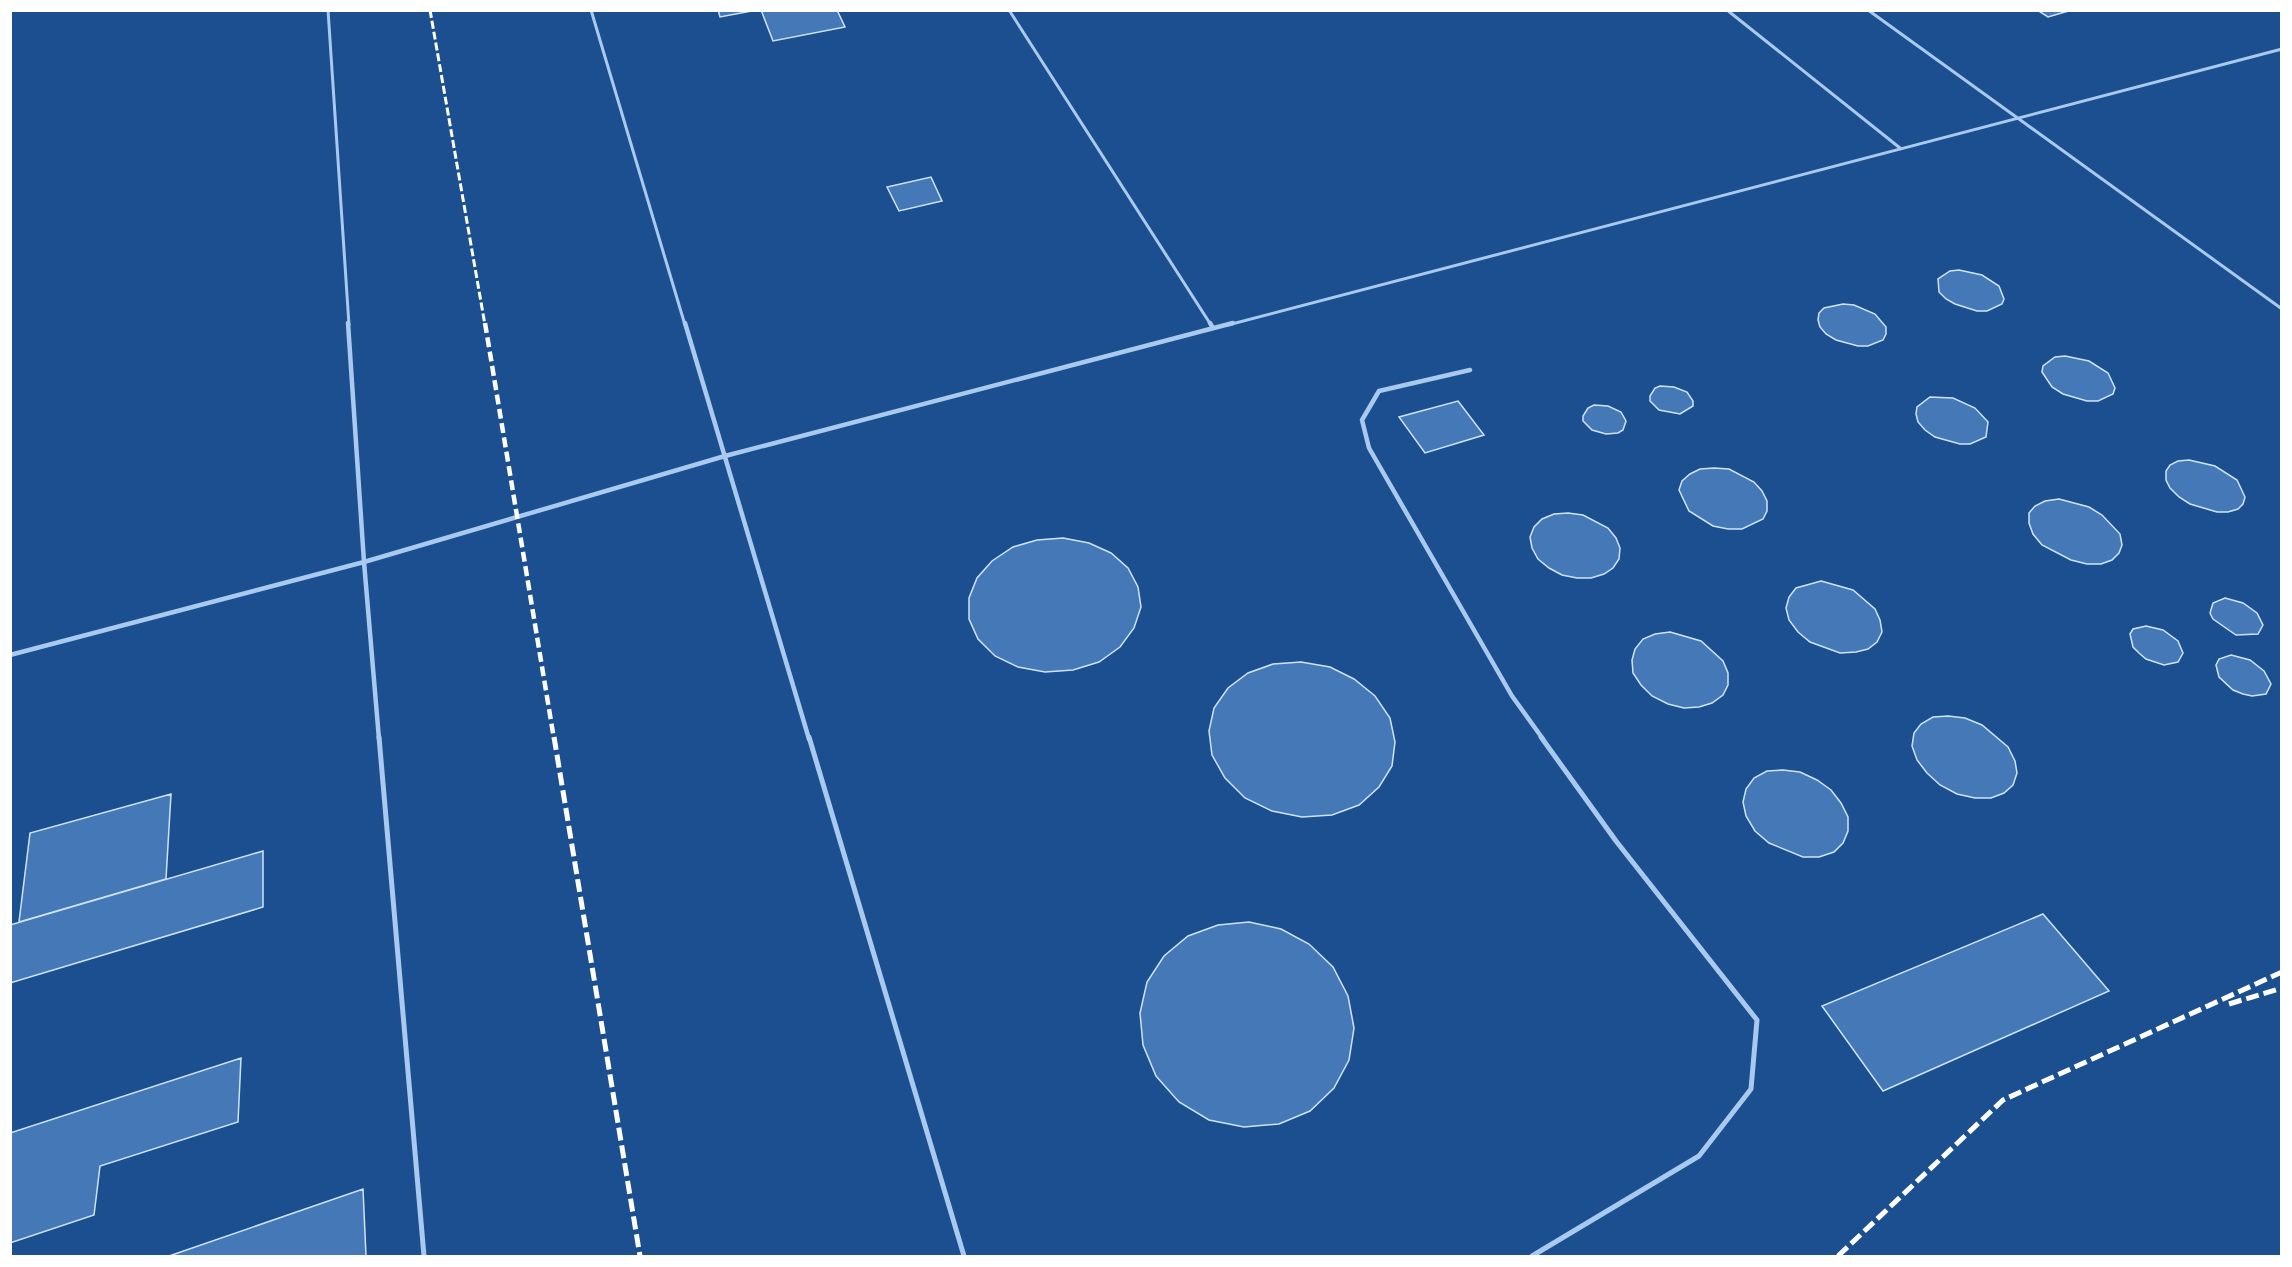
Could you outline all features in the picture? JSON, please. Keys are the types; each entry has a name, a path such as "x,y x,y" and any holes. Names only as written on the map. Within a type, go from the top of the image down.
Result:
{"lane":[{"path":"328,10 364,562 424,1257"},
{"path":"591,10 964,1257"},
{"path":"1009,10 1213,328"},
{"path":"1727,10 1900,148"},
{"path":"1868,10 2282,309"},
{"path":"10,656 364,562 725,456 2282,49"},
{"path":"1470,370 1379,391 1362,420 1369,448 1512,696 1616,841 1757,1020 1751,1089 1700,1156 1532,1257"}],"building":[{"path":"718,10 757,10 720,17"},
{"path":"761,10 837,10 845,27 773,41"},
{"path":"2037,10 2072,10 2048,17"},
{"path":"931,177 942,201 899,211 887,187"},
{"path":"1959,270 1982,275 1999,286 2004,299 2002,304 1987,311 1977,311 1946,299 1939,292 1938,279 1950,271"},
{"path":"1843,304 1854,305 1875,314 1886,327 1883,340 1868,346 1858,346 1836,340 1826,334 1820,327 1819,313 1824,308"},
{"path":"2065,356 2089,361 2108,373 2115,388 2113,394 2098,401 2087,401 2063,394 2052,387 2042,372 2043,366 2055,357"},
{"path":"1674,387 1687,392 1693,401 1693,406 1680,414 1659,410 1650,401 1650,396 1655,388"},
{"path":"1930,397 1953,398 1975,408 1988,422 1986,437 1970,444 1960,444 1935,437 1925,430 1918,422 1917,407"},
{"path":"1458,401 1484,435 1425,453 1399,417"},
{"path":"1594,405 1608,406 1621,412 1626,421 1623,430 1606,434 1592,430 1583,421 1583,416 1588,408"},
{"path":"2189,460 2215,466 2237,480 2245,497 2243,504 2238,509 2217,512 2190,504 2179,497 2166,480 2166,471 2170,465 2178,461"},
{"path":"1700,469 1729,469 1754,482 1767,501 1767,511 1763,519 1742,529 1728,529 1713,526 1689,511 1679,490 1682,481"},
{"path":"2059,499 2089,507 2102,515 2120,534 2122,545 2119,553 2112,560 2101,564 2087,564 2071,560 2042,545 2033,534 2029,523 2029,513 2035,506 2045,501"},
{"path":"1554,514 1583,515 1608,528 1620,548 1619,559 1613,568 1591,578 1577,578 1562,575 1538,559 1532,548 1530,537 1534,527 1542,519"},
{"path":"1063,538 1089,543 1111,553 1128,568 1138,587 1141,607 1134,628 1120,647 1099,662 1073,670 1045,672 1018,667 995,656 978,639 969,619 969,598 977,578 992,561 1013,547 1037,540"},
{"path":"1821,581 1853,590 1875,609 1882,632 1877,642 1868,649 1840,653 1810,642 1798,632 1789,620 1786,608 1789,597 1796,588"},
{"path":"2225,598 2243,603 2257,613 2263,625 2258,634 2236,635 2213,619 2210,613 2213,603"},
{"path":"2146,626 2163,630 2178,641 2183,653 2178,662 2164,665 2146,659 2133,647 2130,634 2133,629"},
{"path":"1670,632 1701,641 1723,661 1728,673 1728,685 1723,695 1712,703 1684,708 1668,704 1652,696 1633,673 1632,660 1635,649 1643,639 1655,634"},
{"path":"2231,655 2250,660 2264,671 2271,684 2266,694 2252,696 2243,694 2233,690 2219,677 2216,665 2219,659"},
{"path":"1301,662 1330,667 1354,679 1375,696 1390,718 1395,742 1392,766 1379,787 1359,805 1332,815 1302,817 1272,811 1245,798 1225,778 1212,755 1209,731 1214,708 1228,688 1248,673 1273,664"},
{"path":"1933,717 1965,718 1982,725 2008,747 2015,761 2017,773 2013,785 2004,793 1991,798 1975,798 1957,794 1940,785 1917,760 1912,746 1914,733 1921,724"},
{"path":"1767,771 1800,772 1817,780 1831,790 1841,803 1848,817 1848,831 1843,843 1834,852 1819,857 1803,857 1769,843 1755,831 1746,816 1743,802 1746,789 1754,778"},
{"path":"171,794 166,879 19,922 30,833"},
{"path":"263,851 263,907 10,983 10,925"},
{"path":"2043,914 2109,991 1883,1091 1822,1006"},
{"path":"1249,922 1281,929 1309,944 1333,967 1348,996 1354,1028 1349,1060 1334,1088 1310,1111 1279,1124 1244,1127 1209,1120 1179,1102 1156,1076 1143,1045 1140,1013 1147,982 1164,956 1188,936 1218,925"},
{"path":"241,1058 238,1122 100,1166 94,1215 10,1243 10,1133"},
{"path":"363,1189 366,1256 169,1256"}],"railway":[{"path":"430,10 485,325"},
{"path":"485,323 554,739"},
{"path":"554,737 640,1256"},
{"path":"1838,1256 2003,1100 2282,972"},
{"path":"2229,1004 2282,988"}]}
